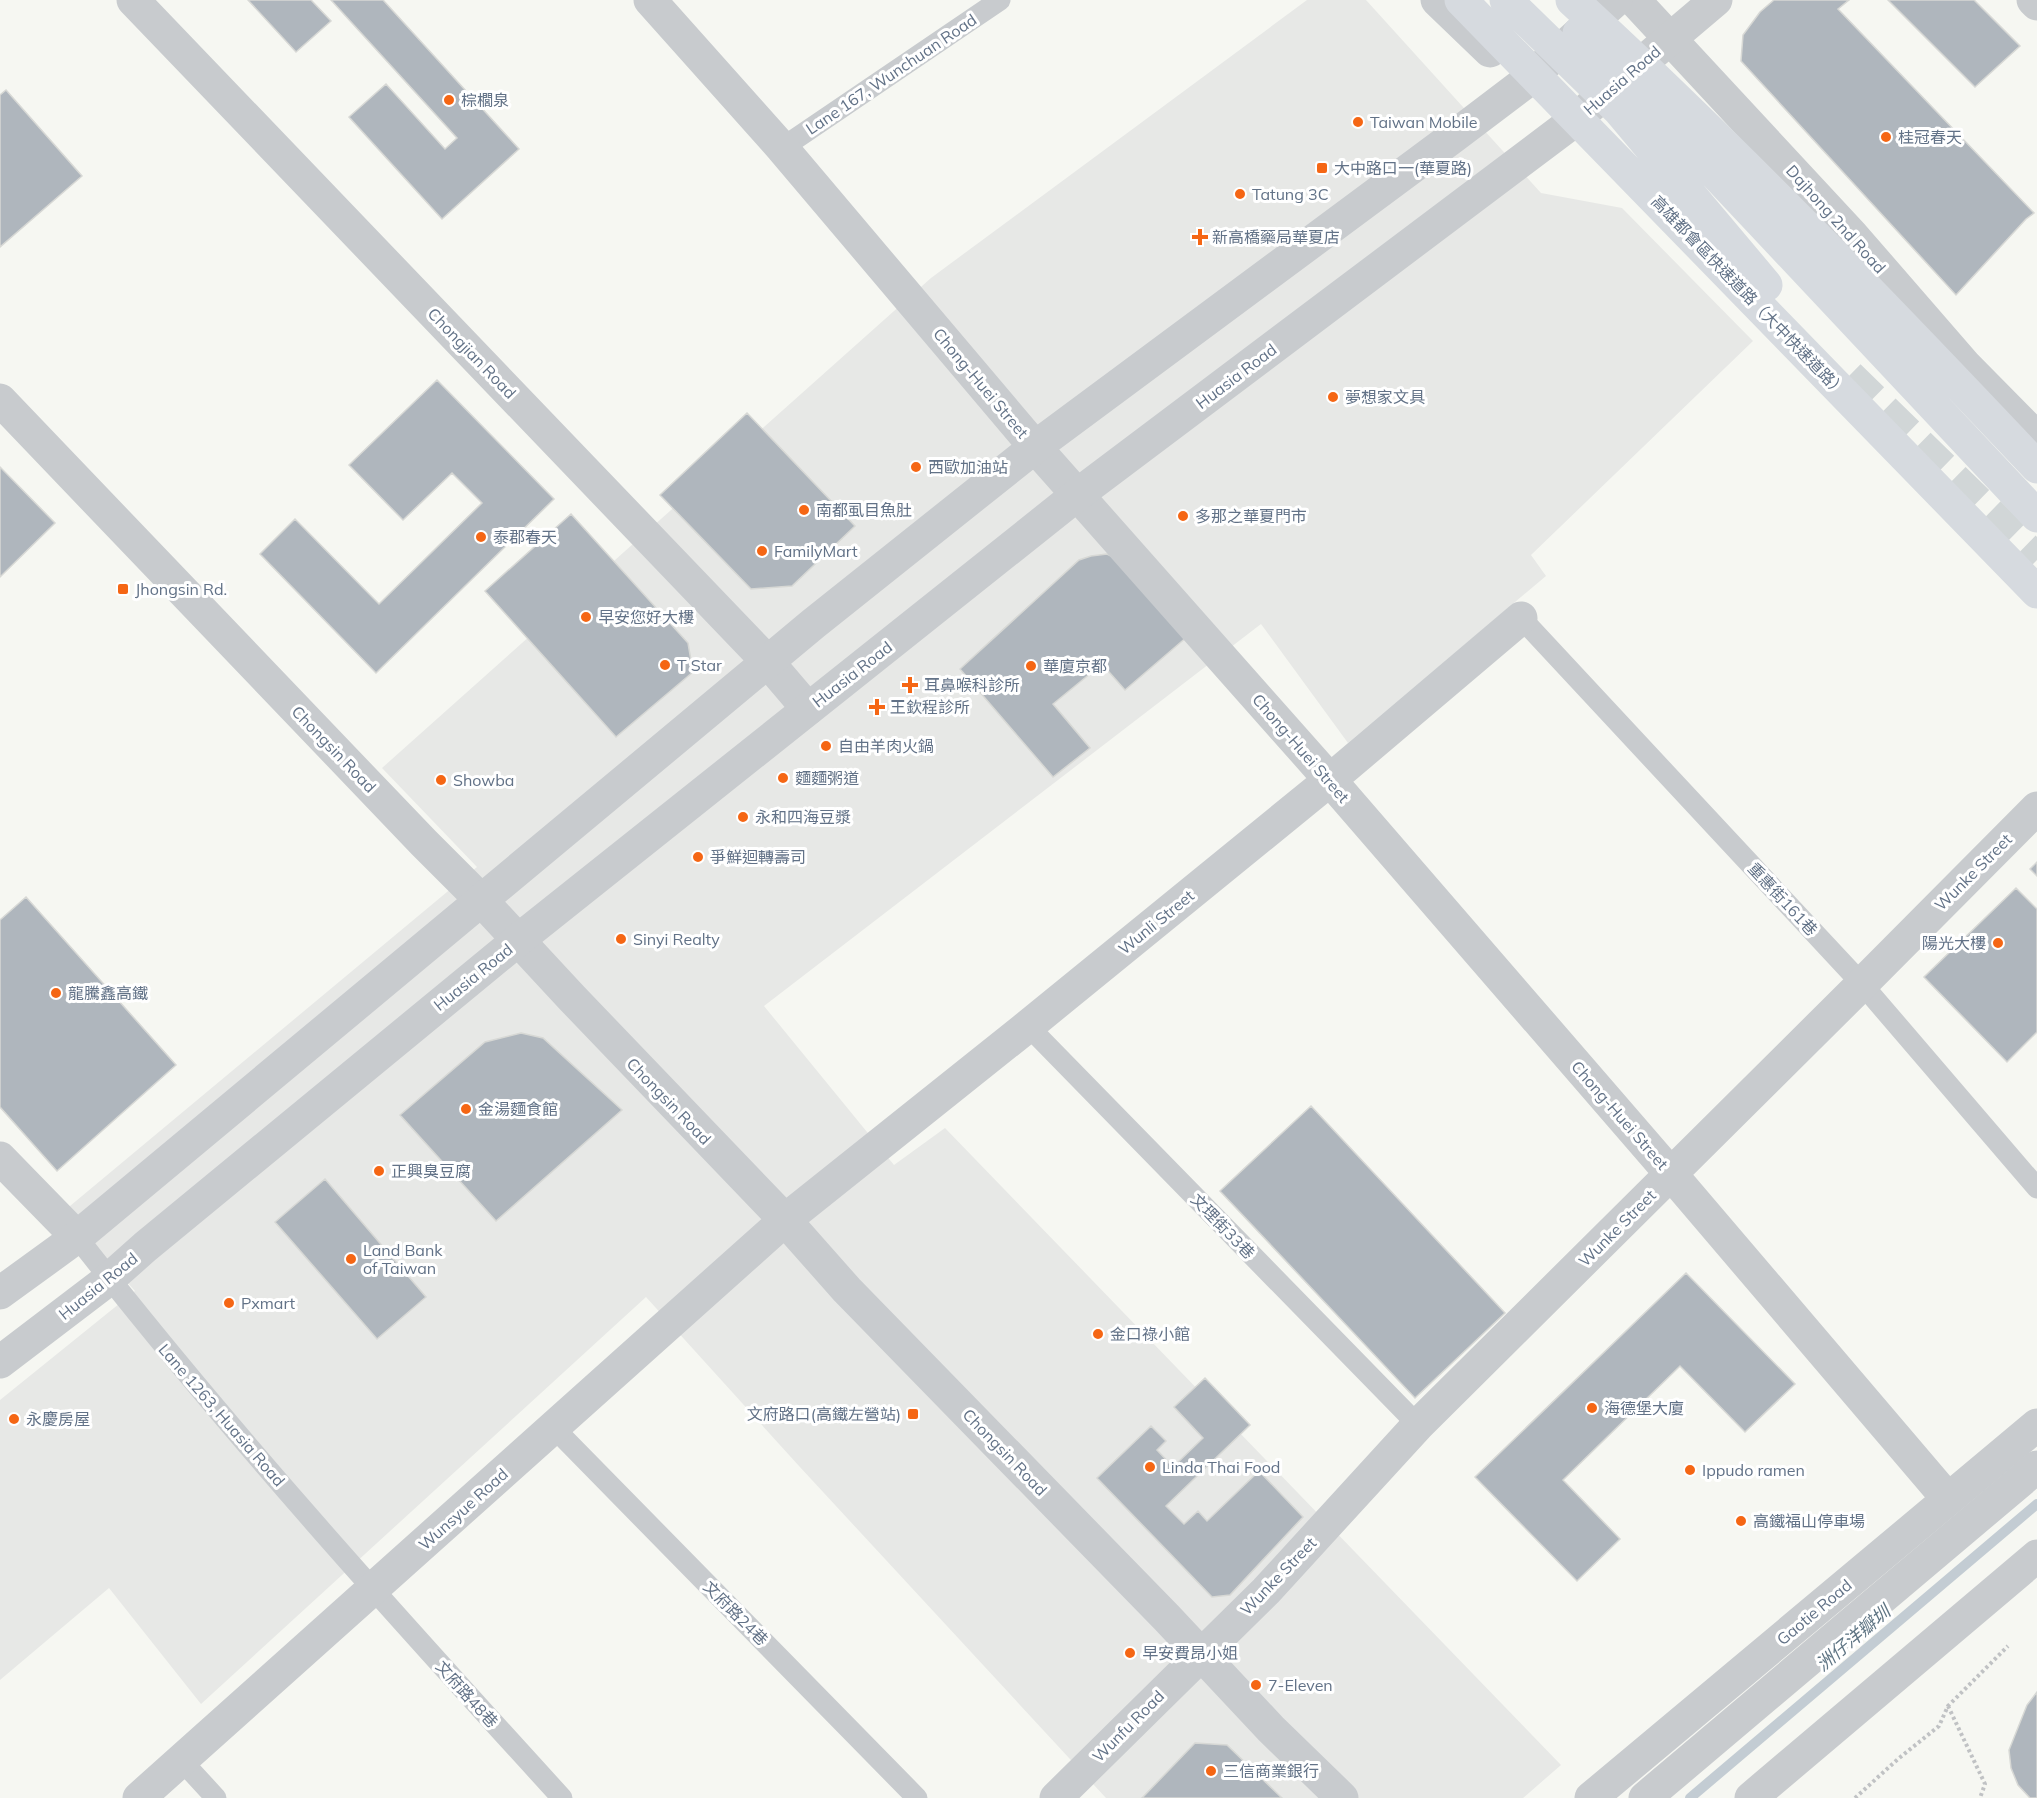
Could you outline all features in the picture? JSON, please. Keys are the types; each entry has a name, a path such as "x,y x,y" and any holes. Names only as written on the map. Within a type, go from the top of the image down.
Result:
{"highway":[{"name":"高雄都會區快速道路（大中快速道路）","path":"1461,0 2037,592"},
{"path":"1506,0 1619,110 1947,499"},
{"path":"1572,0 1655,76 1863,284 2037,467"},
{"path":"1579,33 1666,121 2034,512"}],"street":[{"name":"Chongjian Road","path":"133,0 767,661 808,709"},
{"name":"Chong-Huei Street","path":"650,0 782,148 1035,447 1330,780 1948,1499"},
{"path":"1437,0 1634,193 2037,605"},
{"path":"0,1293 76,1237 482,901 767,661 1035,447 1523,84 1616,0"},
{"name":"Dajhong 2nd Road","path":"1634,0 1853,236 1965,365 2037,438"},
{"name":"Huasia Road","path":"0,1362 109,1279 517,940 1077,495 1566,127 1716,0"},
{"path":"2033,0 2037,4"},
{"path":"1715,88 1762,163 1891,297"},
{"path":"1634,193 1678,201 1817,346"},
{"name":"Chongsin Road","path":"0,400 430,850 482,901 785,1220 848,1290 1271,1729 1342,1798"},
{"name":"Wunli Street","path":"785,1220 1330,780 1521,618"},
{"name":"Wunke Street","path":"1201,1654 1266,1591 1418,1425 2037,808"},
{"path":"0,1158 76,1237"},
{"name":"Wunsyue Road","path":"140,1798 785,1220"},
{"name":"Gaotie Road","path":"1590,1798 2037,1425"},
{"name":"Gaotie Road","path":"1646,1798 2037,1467"},
{"path":"1751,1798 2037,1556"},
{"name":"Wunfu Road","path":"1056,1798 1201,1654"}],"lane":[{"name":"Lane 167, Wunchuan Road","path":"782,148 1000,0"},
{"name":"重惠街161巷","path":"1521,618 1862,984 2037,1188"},
{"name":"文理街33巷","path":"1028,1026 1418,1425"},
{"name":"Lane 1263, Huasia Road","path":"76,1237 161,1344 372,1589"},
{"name":"文府路24巷","path":"554,1428 918,1798"},
{"name":"文府路48巷","path":"372,1589 562,1798"},
{"path":"182,1761 216,1798"}],"path":[{"path":"1854,1798 1939,1726 1948,1707 2008,1646"},
{"path":"1948,1707 1984,1784 1980,1798"}],"shaded area":[{"path":"1307,0 1366,0 1541,193 1622,208 1753,341 1531,555 1546,576 1348,743 1261,624 764,1006 894,1165 945,1128 1561,1765 1523,1798 1106,1798 646,1297 201,1704 109,1588 0,1680 0,1400 135,1291 64,1211 477,867 382,768 931,278"}],"building":[{"path":"248,0 311,0 331,21 296,52"},
{"name":"棕櫚泉","path":"331,0 383,0 519,149 442,219 349,117 386,84 445,149 457,138"},
{"name":"桂冠春天","path":"1774,0 1849,0 1838,9 2034,213 1956,295 1741,61 1743,35 1760,12"},
{"name":"桂冠春天","path":"1888,0 1974,0 2020,46 1975,87"},
{"path":"6,90 82,176 0,247 0,95"},
{"name":"泰郡春天","path":"437,380 554,499 376,673 260,554 295,519 379,604 482,503 452,473 403,520 349,465"},
{"path":"747,413 855,526 792,586 751,589 660,495"},
{"path":"0,467 55,523 0,577"},
{"name":"早安您好大樓","path":"571,514 688,643 693,672 616,737 485,591"},
{"name":"華廈京都","path":"1107,554 1121,561 1188,636 1125,690 1102,664 1053,704 1090,748 1053,777 960,669 1079,560"},
{"path":"2037,862 2037,876 2030,869"},
{"name":"陽光大樓","path":"2016,888 2037,909 2037,1032 2007,1062 1924,977"},
{"name":"龍騰鑫高鐵","path":"26,897 176,1065 57,1171 0,1107 0,920"},
{"path":"521,1033 543,1038 622,1110 496,1221 400,1115 485,1042"},
{"path":"1311,1106 1505,1313 1415,1398 1220,1191"},
{"name":"Land Bank of Taiwan","path":"325,1179 426,1297 377,1339 275,1222"},
{"name":"海德堡大廈","path":"1686,1273 1795,1384 1745,1432 1680,1366 1563,1480 1620,1539 1577,1581 1475,1477"},
{"path":"1205,1378 1250,1425 1166,1506 1184,1524 1198,1511 1207,1521 1259,1471 1303,1517 1230,1595 1212,1597 1097,1478 1151,1426 1166,1441 1157,1450 1173,1467 1203,1438 1174,1407"},
{"path":"2037,1692 2037,1798 2030,1798 2018,1785 2011,1768 2009,1750 2027,1705"},
{"name":"三信商業銀行","path":"1195,1743 1227,1745 1282,1798 1142,1798"}],"waterway":[{"name":"洲仔洋瓣圳","path":"1690,1798 2037,1504"}],"tunnel":[{"path":"1849,376 2037,560"}],"place":[{"name":"棕櫚泉","path":"449,100"},
{"name":"Taiwan Mobile","path":"1358,122"},
{"name":"桂冠春天","path":"1886,137"},
{"name":"大中路口一(華夏路)","path":"1322,168"},
{"name":"Tatung 3C","path":"1240,194"},
{"name":"新高橋藥局華夏店","path":"1200,237"},
{"name":"夢想家文具","path":"1333,397"},
{"name":"西歐加油站","path":"916,467"},
{"name":"南都虱目魚肚","path":"804,510"},
{"name":"多那之華夏門市","path":"1183,516"},
{"name":"泰郡春天","path":"481,537"},
{"name":"FamilyMart","path":"762,551"},
{"name":"Jhongsin Rd.","path":"123,589"},
{"name":"早安您好大樓","path":"586,617"},
{"name":"T Star","path":"665,665"},
{"name":"華廈京都","path":"1031,666"},
{"name":"耳鼻喉科診所","path":"910,685"},
{"name":"王欽程診所","path":"877,707"},
{"name":"自由羊肉火鍋","path":"826,746"},
{"name":"麵麵粥道","path":"783,778"},
{"name":"Showba","path":"441,780"},
{"name":"永和四海豆漿","path":"743,817"},
{"name":"爭鮮迴轉壽司","path":"698,857"},
{"name":"Sinyi Realty","path":"621,939"},
{"name":"陽光大樓","path":"1998,943"},
{"name":"龍騰鑫高鐵","path":"56,993"},
{"name":"金湯麵食館","path":"466,1109"},
{"name":"正興臭豆腐","path":"379,1171"},
{"name":"Land Bank of Taiwan","path":"351,1259"},
{"name":"Pxmart","path":"229,1303"},
{"name":"金口祿小館","path":"1098,1334"},
{"name":"海德堡大廈","path":"1592,1408"},
{"name":"文府路口(高鐵左營站)","path":"913,1414"},
{"name":"永慶房屋","path":"14,1419"},
{"name":"Linda Thai Food","path":"1150,1467"},
{"name":"Ippudo ramen","path":"1690,1470"},
{"name":"高鐵福山停車場","path":"1741,1521"},
{"name":"早安費昂小姐","path":"1130,1653"},
{"name":"7-Eleven","path":"1256,1685"},
{"name":"三信商業銀行","path":"1211,1771"}]}
